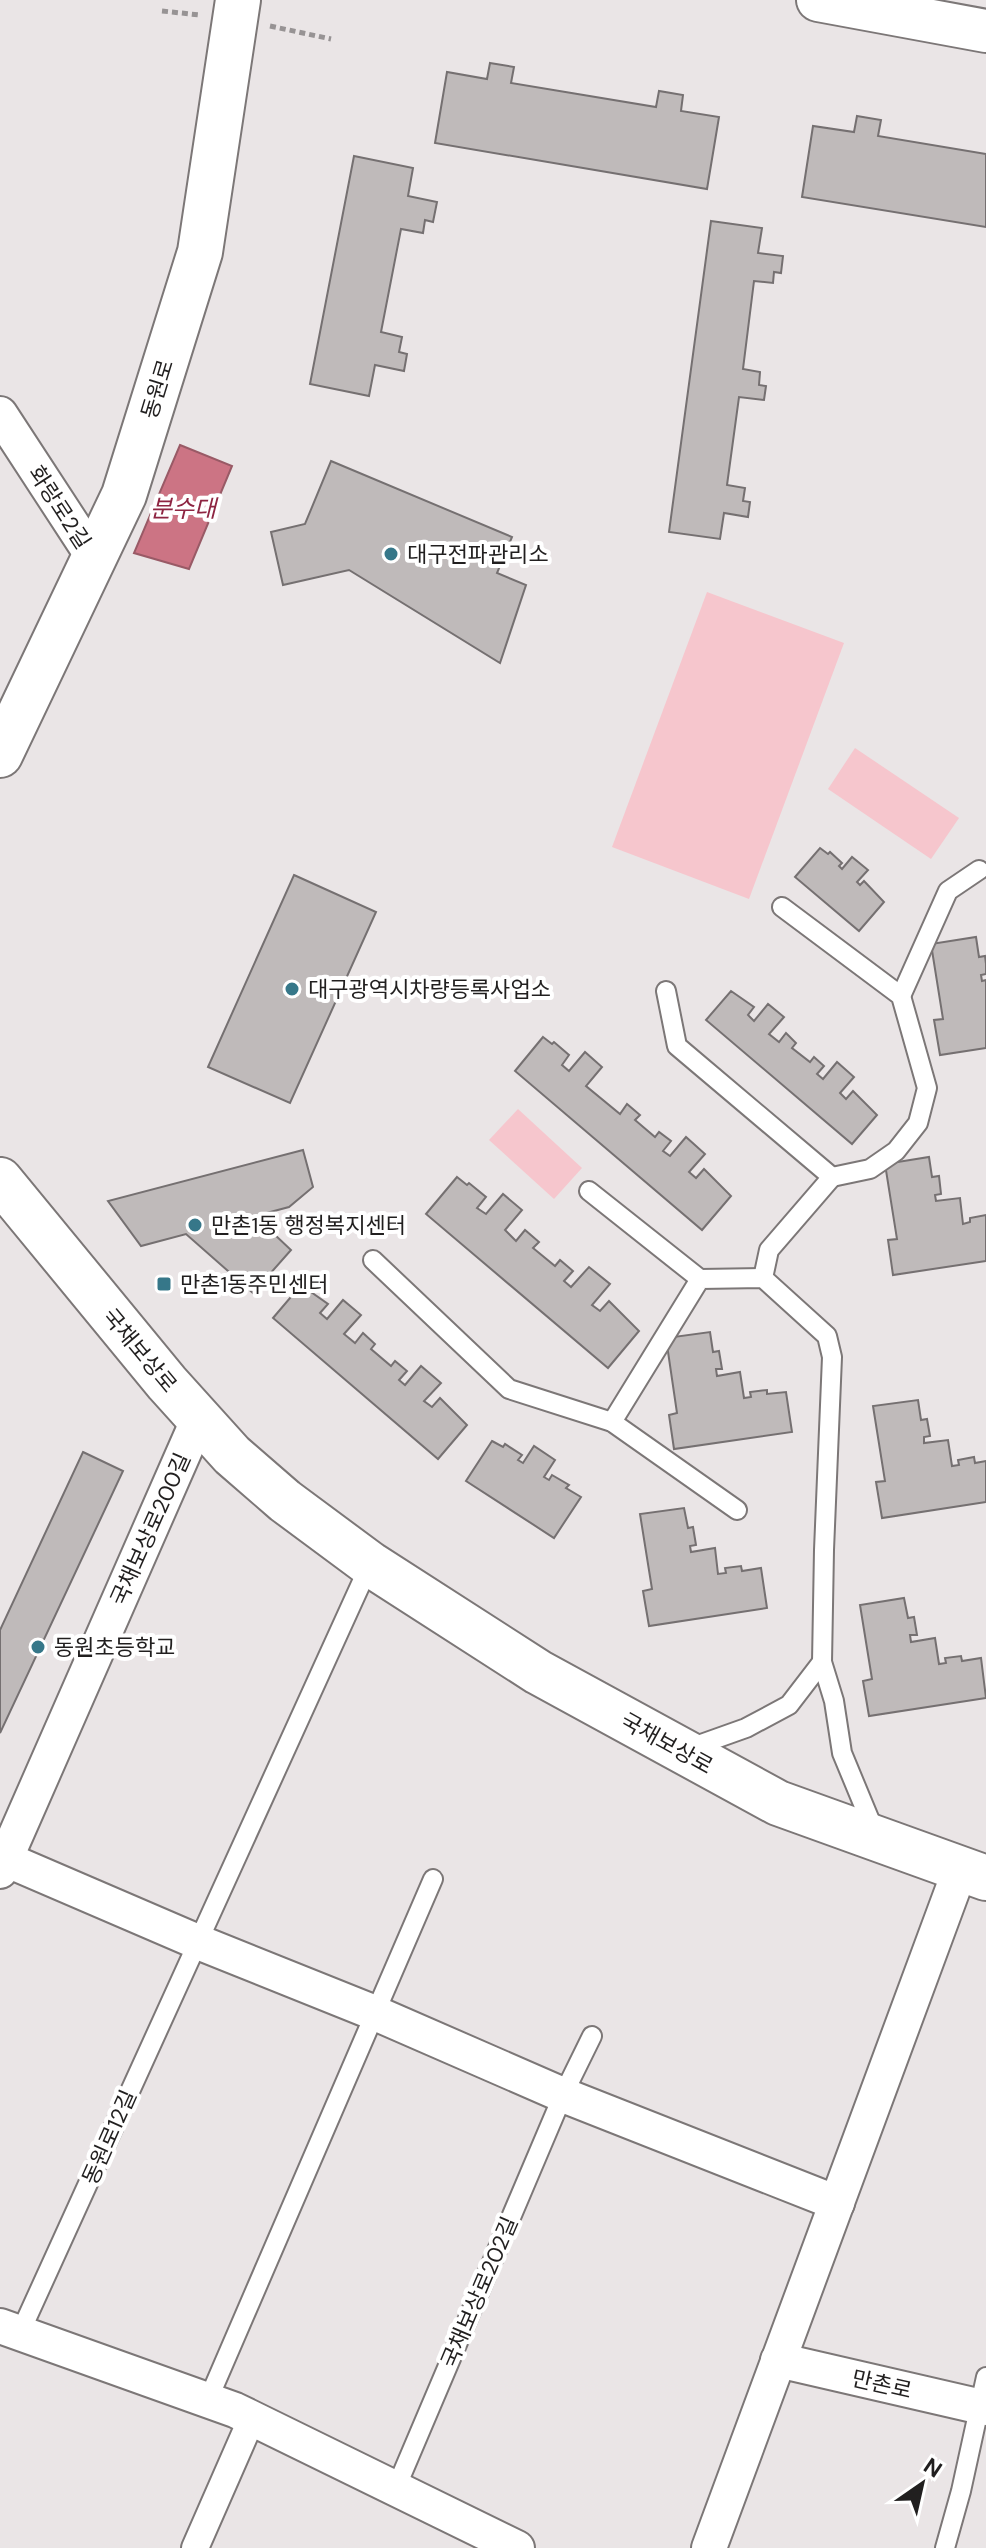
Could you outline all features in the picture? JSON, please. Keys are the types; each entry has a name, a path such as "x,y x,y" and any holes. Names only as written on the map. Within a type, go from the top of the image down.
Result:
{"main road":[{"name":"동원로","path":"1,752 124,495 200,252 238,0"},
{"name":"국채보상로","path":"6,1192 232,1455 285,1501 370,1564 538,1672 778,1803 973,1874"}],"street":[{"path":"818,0 986,31"},
{"name":"화랑로2길","path":"0,414 94,558"},
{"name":"국채보상로200길","path":"199,1418 2,1865 375,2013 563,2095"},
{"path":"709,2548 837,2203 973,1874"},
{"path":"563,2095 837,2203"},
{"name":"동원로12길","path":"10,2330 252,2418 517,2548"},
{"name":"만촌로","path":"778,2360 984,2398"},
{"path":"195,2548 252,2418"}],"lane":[{"path":"901,996 948,891 979,870"},
{"path":"763,1278 769,1250 832,1177 870,1169 896,1151 918,1123 927,1088 901,996 782,907"},
{"path":"666,991 677,1046 832,1177"},
{"path":"589,1191 700,1279 763,1278 827,1336 832,1357 822,1662 834,1701 842,1753 879,1841"},
{"path":"373,1260 509,1389 612,1422 737,1510"},
{"path":"612,1422 700,1279"},
{"path":"198,1942 370,1564"},
{"path":"682,1751 746,1728 789,1705 822,1662"},
{"path":"208,2400 433,1879"},
{"name":"동원로12길","path":"10,2330 198,1942"},
{"name":"국채보상로202길","path":"396,2488 563,2095 592,2036"},
{"path":"945,2548 984,2398"}],"shaded area":[{"path":"707,592 844,643 749,899 612,847"},
{"path":"855,748 959,818 931,859 828,789"},
{"path":"518,1109 582,1168 554,1199 489,1140"}],"water":[{"name":"분수대","path":"180,445 232,466 189,569 134,553"}],"building":[{"path":"490,63 514,67 511,83 656,107 659,91 683,95 681,111 719,117 707,189 435,143 447,72 487,79"},
{"path":"857,116 881,120 878,136 986,154 986,227 802,197 813,126 854,132"},
{"path":"354,156 413,168 408,196 437,202 433,222 425,220 423,233 401,229 381,332 402,337 399,352 407,354 404,371 375,365 369,396 310,384"},
{"path":"711,221 762,228 758,253 783,256 781,273 774,272 773,283 754,281 743,369 760,372 759,385 766,386 764,400 739,397 727,485 745,488 743,501 750,502 748,517 724,513 720,539 669,532"},
{"name":"대구전파관리소","path":"331,461 512,537 497,573 526,585 500,663 349,570 283,585 271,532 305,524"},
{"path":"820,848 842,863 839,866 842,869 852,857 868,870 857,882 860,885 864,881 884,902 859,931 795,877"},
{"name":"대구광역시차량등록사업소","path":"294,875 376,912 290,1103 208,1067"},
{"path":"976,937 979,957 985,956 986,964 986,974 981,975 982,981 986,980 986,1048 940,1055 934,1020 943,1019 931,944"},
{"path":"731,991 754,1007 748,1015 754,1021 768,1004 784,1017 769,1034 779,1042 786,1033 796,1043 792,1048 810,1062 814,1057 824,1066 817,1074 823,1079 837,1062 854,1077 840,1093 846,1099 853,1091 877,1115 852,1144 706,1020"},
{"path":"543,1037 569,1055 562,1065 569,1071 585,1052 602,1067 586,1086 620,1114 627,1104 640,1115 635,1120 655,1137 659,1132 671,1141 663,1151 670,1156 686,1137 705,1154 689,1172 696,1178 704,1169 731,1196 702,1230 515,1071"},
{"name":"만촌1동 행정복지센터","path":"303,1150 313,1187 289,1207 255,1216 291,1250 253,1293 186,1234 141,1246 108,1201"},
{"path":"929,1157 932,1177 939,1176 941,1194 935,1195 936,1201 960,1198 963,1224 970,1222 970,1218 986,1215 986,1261 893,1275 888,1240 897,1239 885,1164"},
{"path":"457,1177 486,1197 477,1208 486,1214 503,1194 522,1210 505,1230 516,1241 525,1230 539,1242 533,1248 555,1266 560,1260 573,1271 564,1281 571,1287 589,1267 610,1284 592,1305 600,1311 609,1301 639,1331 608,1368 426,1214"},
{"path":"301,1285 328,1304 320,1313 327,1319 343,1300 361,1315 344,1334 355,1343 363,1333 375,1344 371,1349 391,1366 395,1361 407,1371 399,1380 405,1385 421,1366 441,1383 424,1401 432,1407 440,1398 467,1425 438,1459 273,1318"},
{"path":"710,1332 713,1352 719,1351 722,1369 716,1369 717,1376 740,1372 744,1398 751,1397 750,1392 786,1392 792,1432 674,1449 669,1415 677,1413 666,1338"},
{"path":"918,1400 921,1420 927,1419 930,1436 924,1437 924,1443 948,1440 952,1466 959,1465 958,1460 974,1457 975,1463 986,1461 986,1502 882,1518 876,1482 885,1481 873,1406"},
{"path":"492,1441 503,1447 505,1444 522,1455 518,1460 523,1463 534,1446 555,1460 544,1477 549,1480 552,1475 581,1497 554,1538 466,1481"},
{"path":"83,1452 123,1471 0,1733 0,1630"},
{"path":"684,1508 688,1528 693,1527 696,1545 690,1546 691,1552 715,1548 718,1574 726,1573 725,1568 741,1566 742,1571 761,1568 767,1608 649,1626 643,1591 652,1589 640,1514"},
{"path":"904,1598 908,1618 914,1617 917,1635 910,1635 911,1642 935,1638 939,1664 946,1663 945,1658 961,1656 962,1661 981,1658 986,1698 869,1716 863,1681 872,1679 860,1605"}],"place":[{"name":"대구전파관리소","path":"391,554"},
{"name":"대구광역시차량등록사업소","path":"292,989"},
{"name":"만촌1동 행정복지센터","path":"195,1225"},
{"name":"만촌1동주민센터","path":"164,1284"},
{"name":"동원초등학교","path":"38,1647"}]}
